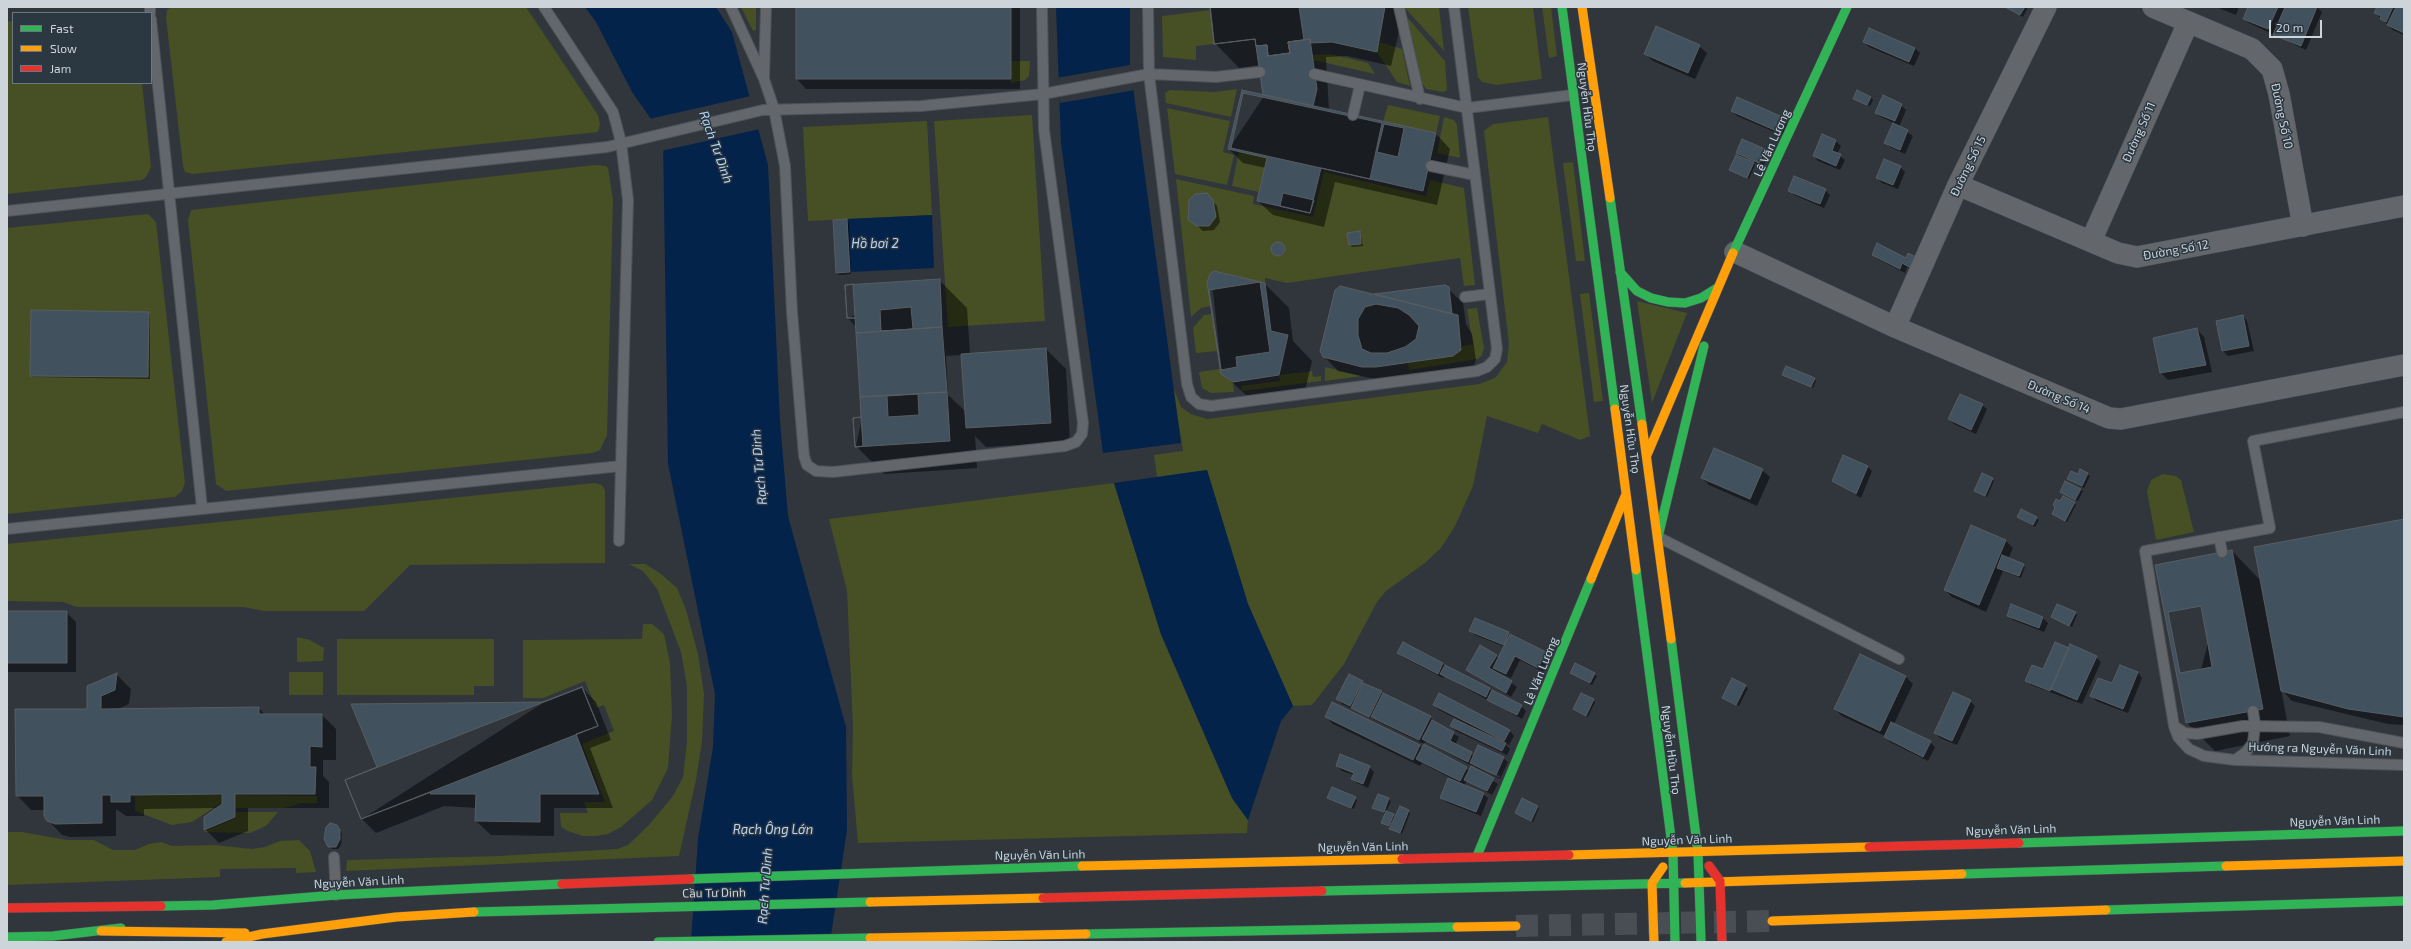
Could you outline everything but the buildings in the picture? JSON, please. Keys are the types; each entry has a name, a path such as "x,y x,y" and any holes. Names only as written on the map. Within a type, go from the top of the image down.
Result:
{"main road":[{"name":"Nguyễn Hữu Thọ","path":"1562,7 1673,853 1675,942"},
{"name":"Nguyễn Hữu Thọ","path":"1582,7 1658,537 1698,852 1701,942"},
{"name":"Lê Văn Lương","path":"1647,455 1718,288 1848,7"},
{"path":"1620,272 1637,291 1651,298 1668,302 1685,303 1701,298 1718,288"},
{"name":"Lê Văn Lương","path":"1658,537 1672,486 1718,288"},
{"name":"Lê Văn Lương","path":"1478,856 1626,494"},
{"name":"Nguyễn Văn Linh","path":"971,869 1478,856 1673,853 2404,831"},
{"name":"Nguyễn Hữu Thọ","path":"1698,852 1720,881"},
{"path":"1654,942 1652,883 1673,853"},
{"path":"1652,883 2404,861"},
{"name":"Cầu Tư Dinh","path":"506,886 971,869"},
{"path":"1720,881 1722,942"},
{"name":"Cầu Tư Dinh","path":"262,934 396,917 505,910 1652,883"},
{"name":"Nguyễn Văn Linh","path":"7,908 213,905 336,895 506,886"},
{"path":"1772,920 2404,901"},
{"name":"Nguyễn Văn Linh","path":"187,915 213,905"},
{"path":"101,931 160,922"},
{"path":"658,942 1516,926"},
{"path":"7,937 101,931 262,934"},
{"path":"226,942 262,934"}],"street":[{"name":"Đường Số 15","path":"1895,327 1958,185 2046,7"},
{"name":"Đường Số 10","path":"2153,7 2188,23 2252,48 2272,69 2279,94 2303,226"},
{"name":"Đường Số 11","path":"2091,241 2188,23"},
{"name":"Đường Số 12","path":"1958,185 2118,253 2137,257 2404,206"},
{"name":"Đường Số 14","path":"1735,252 1895,327 2108,418 2115,419 2404,365"}],"lane":[{"path":"544,7 613,112 625,141 628,200 619,541"},
{"path":"731,7 764,79 774,109 785,166 792,312 804,456 807,465 816,471 833,472 1065,446 1076,442 1082,434 1084,423 1044,130 1042,7"},
{"path":"764,79 766,7"},
{"path":"1148,7 1149,74 1187,384 1191,397 1199,404 1211,406 1477,371 1487,367 1495,359 1497,349 1454,7"},
{"path":"1399,7 1420,99"},
{"path":"152,29 202,508"},
{"path":"7,211 599,148 763,110 921,106 1043,94 1149,74 1216,77 1260,72"},
{"path":"1314,74 1420,99 1467,108 1573,95"},
{"path":"1353,115 1360,85"},
{"path":"1431,166 1475,175"},
{"path":"1466,297 1489,294"},
{"path":"2222,552 2219,537 2270,528 2254,441 2404,412"},
{"path":"7,529 621,466"},
{"path":"1658,537 1899,659"},
{"name":"Hướng ra Nguyễn Văn Linh","path":"2219,537 2145,551 2174,726 2178,737 2189,749 2204,756 2235,760 2404,765"},
{"path":"2235,760 2246,752 2253,743 2255,725 2253,711"},
{"path":"2174,726 2185,733 2197,734 2255,725 2319,727 2404,743"},
{"path":"334,857 336,895"}],"green space":[{"path":"171,7 526,7 598,115 600,124 598,132 193,174 185,172 183,166 166,18 167,10"},
{"path":"741,7 756,7 756,30 753,31"},
{"path":"1439,7 1444,51 1405,8"},
{"path":"1468,7 1533,7 1542,79 1496,85 1482,82 1478,77"},
{"path":"1542,7 1551,7 1557,56 1549,58"},
{"path":"1210,10 1214,44 1196,46 1196,60 1163,57 1162,16"},
{"path":"1407,17 1445,61 1447,90 1443,92 1426,89 1422,83"},
{"path":"12,21 12,84 142,84 151,167 146,177 142,180 7,194 7,22"},
{"path":"1380,42 1402,49 1410,86 1397,82 1377,52"},
{"path":"1331,54 1368,63 1375,74 1313,60 1312,55"},
{"path":"1011,61 1030,61 1029,76 1025,80 1011,83"},
{"path":"1237,89 1231,117 1166,103 1165,93 1170,90 1215,92"},
{"path":"1388,105 1440,116 1436,133 1383,122"},
{"path":"1167,108 1230,121 1223,152 1234,155 1227,185 1175,174"},
{"path":"1032,115 1045,321 948,327 934,121"},
{"path":"1444,117 1454,120 1457,125 1460,158 1437,153"},
{"path":"1548,117 1590,436 1580,440 1542,424 1538,433 1487,416 1473,486 1455,526 1441,548 1425,563 1386,591 1377,602 1344,664 1312,705 1293,706 1248,604 1207,470 1157,477 1154,455 1183,451 1173,387 1181,407 1191,414 1207,419 1479,384 1495,378 1507,362 1509,344 1484,131 1493,124"},
{"path":"927,121 932,215 808,221 803,127"},
{"path":"1239,151 1267,158 1259,192 1232,186"},
{"path":"1573,162 1585,261 1576,261 1563,163"},
{"path":"595,165 606,166 608,168 613,200 607,435 600,450 592,453 226,491 216,484 188,221 191,210"},
{"path":"1324,172 1426,196 1430,180 1464,188 1475,285 1464,286 1460,258 1287,283 1265,278 1265,283 1214,271 1210,274 1207,282 1211,306 1201,308 1191,317 1176,179 1254,196 1253,204 1313,217"},
{"path":"148,214 156,222 185,483 182,491 175,497 7,514 7,228"},
{"path":"1589,293 1603,401 1594,402 1580,294"},
{"path":"1637,301 1687,313 1652,403"},
{"path":"1477,308 1484,348 1482,355 1478,359 1409,370 1408,363 1456,355 1463,346 1473,344 1467,309"},
{"path":"1212,314 1218,351 1196,353 1193,328 1204,315"},
{"path":"1325,367 1362,376 1325,381"},
{"path":"1220,369 1221,374 1233,382 1234,392 1211,393 1202,388 1199,372"},
{"path":"1312,371 1313,377 1321,376 1321,381 1242,391 1241,386 1280,381 1279,375"},
{"path":"2163,474 2176,476 2181,480 2194,532 2156,540 2147,491 2151,480"},
{"path":"595,483 602,485 605,490 605,563 410,565 364,611 264,611 243,607 77,607 63,602 7,601 7,544"},
{"path":"1114,483 1161,635 1232,798 1248,820 1247,833 858,843 852,775 853,727 847,591 829,519"},
{"path":"629,564 645,564 661,574 677,588 686,610 698,654 704,694 702,741 696,780 679,856 346,871 347,860 499,856 617,849 628,845 648,826 673,796 683,777 687,742 687,686 681,652 657,589 643,571"},
{"path":"643,624 652,624 664,634 670,663 672,715 668,768 652,800 621,827 608,834 583,836 561,827 560,813 588,813 584,802 605,802 582,744 614,731 604,705 596,708 585,681 543,698 523,698 523,640 642,639"},
{"path":"297,637 310,640 324,648 323,661 297,662"},
{"path":"337,639 494,639 494,686 474,686 474,695 337,695"},
{"path":"289,672 323,672 323,695 289,695"},
{"path":"135,795 221,795 221,803 192,822 172,825 135,811"},
{"path":"236,795 317,796 317,803 302,803 284,808 236,808"},
{"path":"236,812 278,812 266,826 250,833 203,832 236,818"},
{"path":"7,832 22,832 67,840 94,840 113,850 135,850 149,844 161,842 172,846 215,845 252,849 265,847 280,841 299,840 310,851 316,872 296,873 296,868 220,869 220,877 7,885"}],"water":[{"name":"Rạch Ông Lớn","path":"585,7 716,7 732,32 768,165 780,421 788,516 846,727 847,830 830,942 691,942 698,839 713,747 715,694 668,464 663,136 632,92 596,22"},
{"path":"1056,7 1130,7 1130,65 1181,443 1103,453 1061,143"},
{"name":"Hồ bơi 2","path":"932,215 934,268 850,272 847,219"},
{"path":"1207,470 1248,604 1293,706 1281,721 1248,820 1232,798 1161,634 1114,483"}],"pier":[{"path":"1130,65 1135,90 1060,103 1056,78"},
{"path":"751,96 760,129 661,151 661,136 649,119"}],"tunnel":[{"path":"1516,926 1772,921"}],"traffic: fast":[{"path":"1562,7 1615,409"},
{"path":"1733,253 1847,7"},
{"path":"1610,198 1642,424"},
{"path":"1620,272 1637,291 1651,298 1668,302 1685,303 1701,298 1717,288"},
{"path":"1658,537 1704,346"},
{"path":"1636,570 1673,853 1675,942"},
{"path":"1477,856 1591,579"},
{"path":"1671,639 1698,852 1701,942"},
{"path":"2019,843 2404,831"},
{"path":"690,879 1082,866"},
{"path":"1962,874 2226,866"},
{"path":"1322,891 1685,883"},
{"path":"161,906 213,905 336,895 562,884"},
{"path":"2106,910 2404,901"},
{"path":"474,912 870,902"},
{"path":"1086,934 1457,927"},
{"path":"7,937 53,936 121,928"},
{"path":"658,942 870,938"}],"traffic: slow":[{"path":"1582,7 1610,198"},
{"path":"1647,455 1733,253"},
{"path":"1615,409 1636,570"},
{"path":"1642,424 1671,639"},
{"path":"1591,579 1626,494"},
{"path":"1569,855 1869,847"},
{"path":"1082,866 1402,859"},
{"path":"2226,866 2404,861"},
{"path":"1654,942 1652,883 1663,867"},
{"path":"1685,883 1962,874"},
{"path":"870,902 1043,898"},
{"path":"1772,921 2106,910"},
{"path":"226,942 262,934 396,917 474,912"},
{"path":"1457,927 1516,926"},
{"path":"101,931 245,933"},
{"path":"870,938 1086,934"}],"traffic: jam":[{"path":"1869,847 2019,843"},
{"path":"1402,859 1569,855"},
{"path":"1709,866 1720,881 1722,942"},
{"path":"562,884 690,879"},
{"path":"1043,898 1322,891"},
{"path":"7,908 161,906"}],"water label":[{"name":"Rạch Tư Dinh","path":"716,147"},
{"name":"Rạch Tư Dinh","path":"759,467"},
{"name":"Rạch Tư Dinh","path":"765,886"}]}
